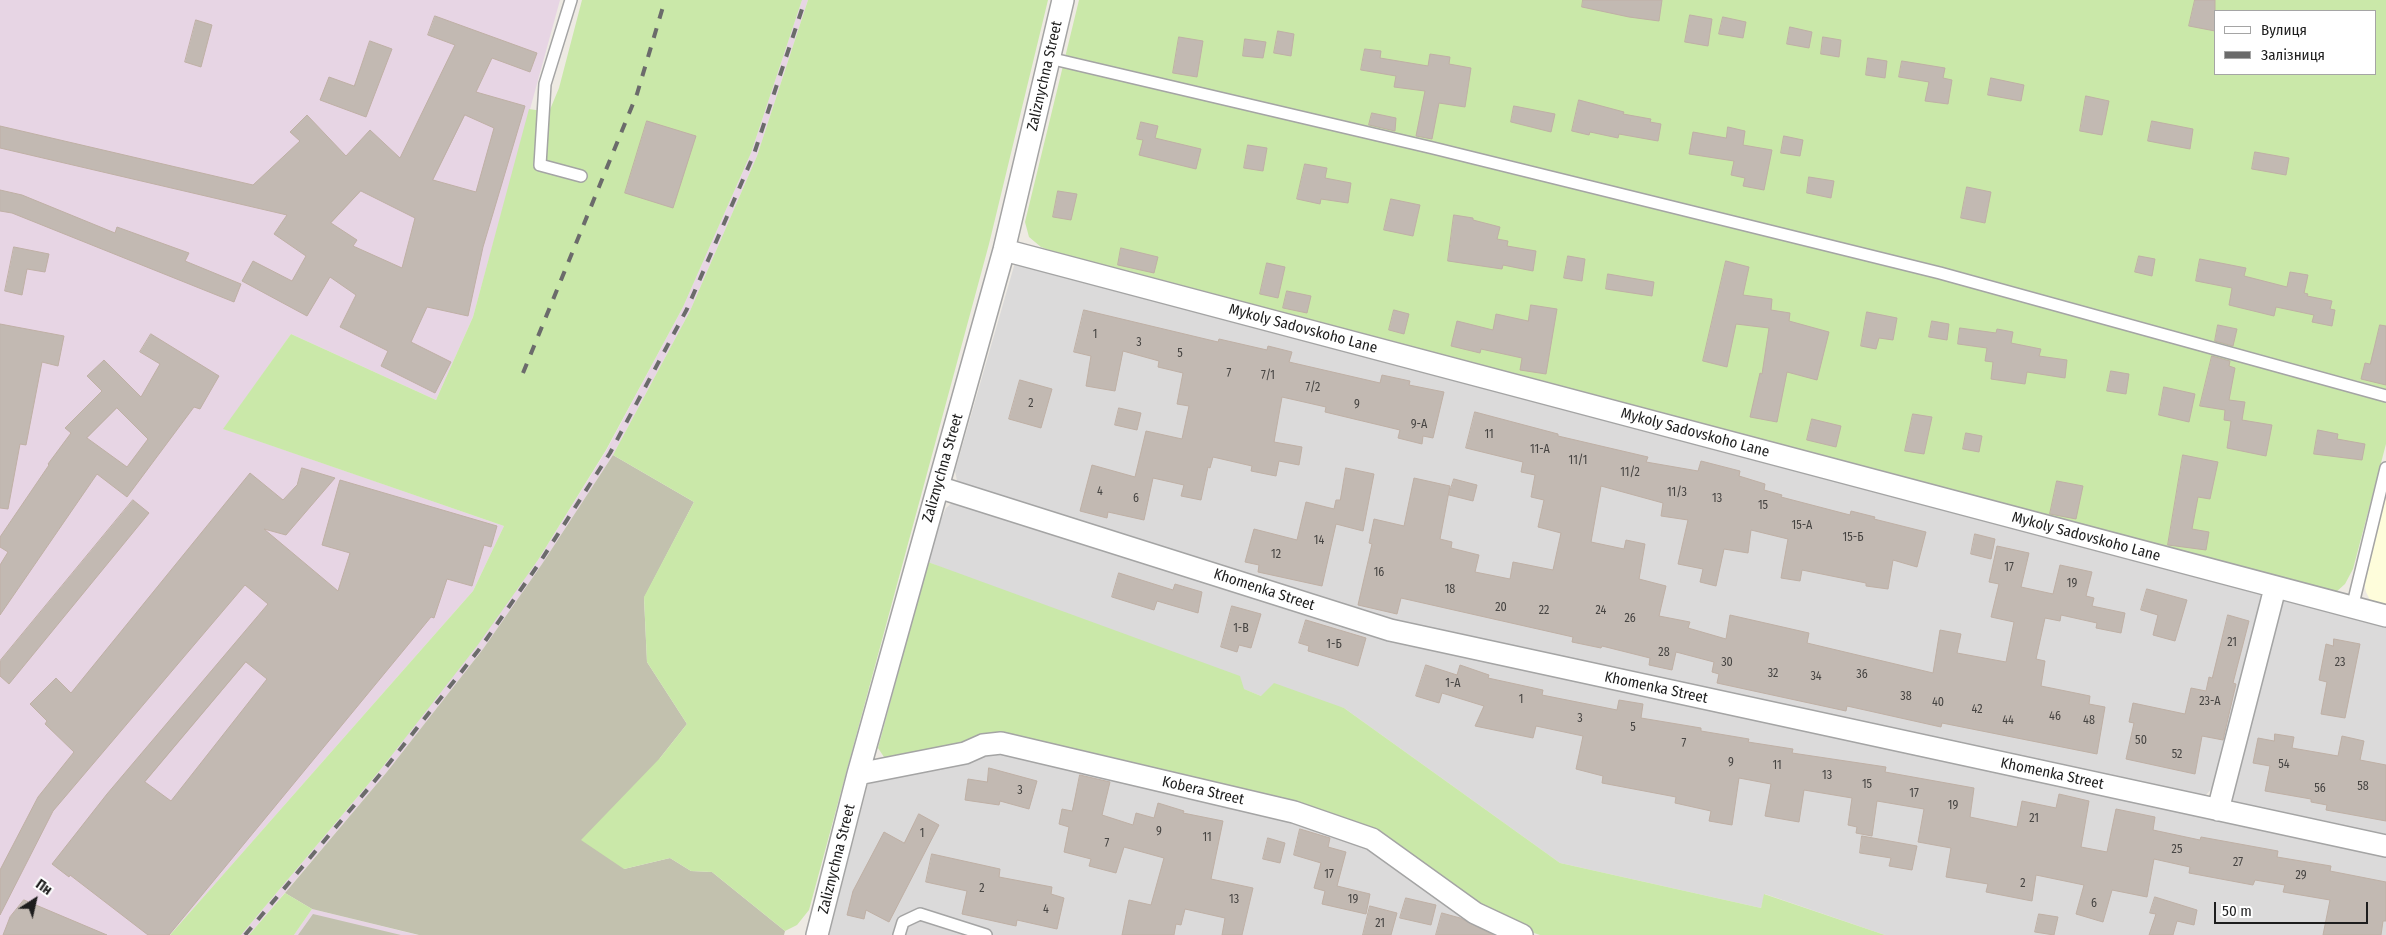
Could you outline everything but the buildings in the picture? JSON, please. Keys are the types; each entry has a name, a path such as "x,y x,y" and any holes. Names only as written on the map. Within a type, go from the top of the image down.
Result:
{"street":[{"name":"Zaliznychna Street","path":"817,935 858,774 1004,250 1063,0"},
{"name":"Mykoly Sadovskoho Lane","path":"1004,250 2386,616"},
{"name":"Khomenka Street","path":"938,487 1390,630 2386,846"},
{"path":"2218,810 2275,588"},
{"name":"Kobera Street","path":"858,774 965,753 983,745 1001,743 1294,812 1372,839 1475,913 1522,935"}],"lane":[{"path":"571,0 545,84 540,165 581,176"},
{"path":"1050,58 1433,148 1940,272 2386,396"},
{"path":"2352,608 2386,468"},
{"path":"899,935 904,922 920,914 986,935"}],"shaded area":[{"path":"0,0 560,0 473,317 436,400 291,334 224,429 504,526 473,591 170,935 0,935"},
{"path":"802,0 808,0 757,156 690,311 613,455 542,564 483,649 386,773 249,935 241,935 381,769 538,560 606,451 683,307 751,153"},
{"path":"1016,259 2265,592 2220,780 2204,797 1390,622 967,488 957,481 955,471"},
{"path":"613,455 694,502 644,598 647,662 687,724 660,758 624,869 670,858 691,871 712,872 785,931 784,935 419,935 312,909 285,893 386,773 483,649 542,564"},
{"path":"2386,494 2386,606 2371,602 2364,582"},
{"path":"953,502 1392,638 2386,855 2386,935 1885,935 1765,894 1761,908 1560,863 1344,708 1261,696 928,562 940,522 946,508"},
{"path":"2288,597 2386,622 2386,839 2231,802 2278,600"},
{"path":"985,750 1294,819 1370,845 1506,935 829,935 868,784 969,761"},
{"path":"312,909 418,935 294,935"},
{"path":"313,914 401,935 298,935"}],"green space":[{"path":"582,0 802,0 751,153 683,307 606,450 538,560 477,646 381,769 241,935 170,935 473,591 504,526 223,429 291,334 436,400 473,317 529,109 549,112 559,88"},
{"path":"808,0 1048,0 989,244 809,910 797,925 785,931 712,872 691,871 670,858 624,869 581,840 660,758 687,724 647,662 644,597 694,502 613,455 690,311 757,156"},
{"path":"1079,0 2386,0 2386,444 2353,569 2345,584 2335,593 1103,271 1041,247 1029,237 1025,222"},
{"path":"928,562 1240,676 1244,689 1261,696 1274,683 1344,708 1560,863 1761,908 1764,894 1885,935 1540,935 1519,928 1479,908 1376,832 1000,737 896,762 884,757 878,748"},
{"path":"285,893 312,909 294,935 249,935"}],"railway":[{"path":"523,373 637,94 665,0"},
{"path":"245,935 383,771 481,647 540,562 610,453 687,309 754,154 805,0"}]}
